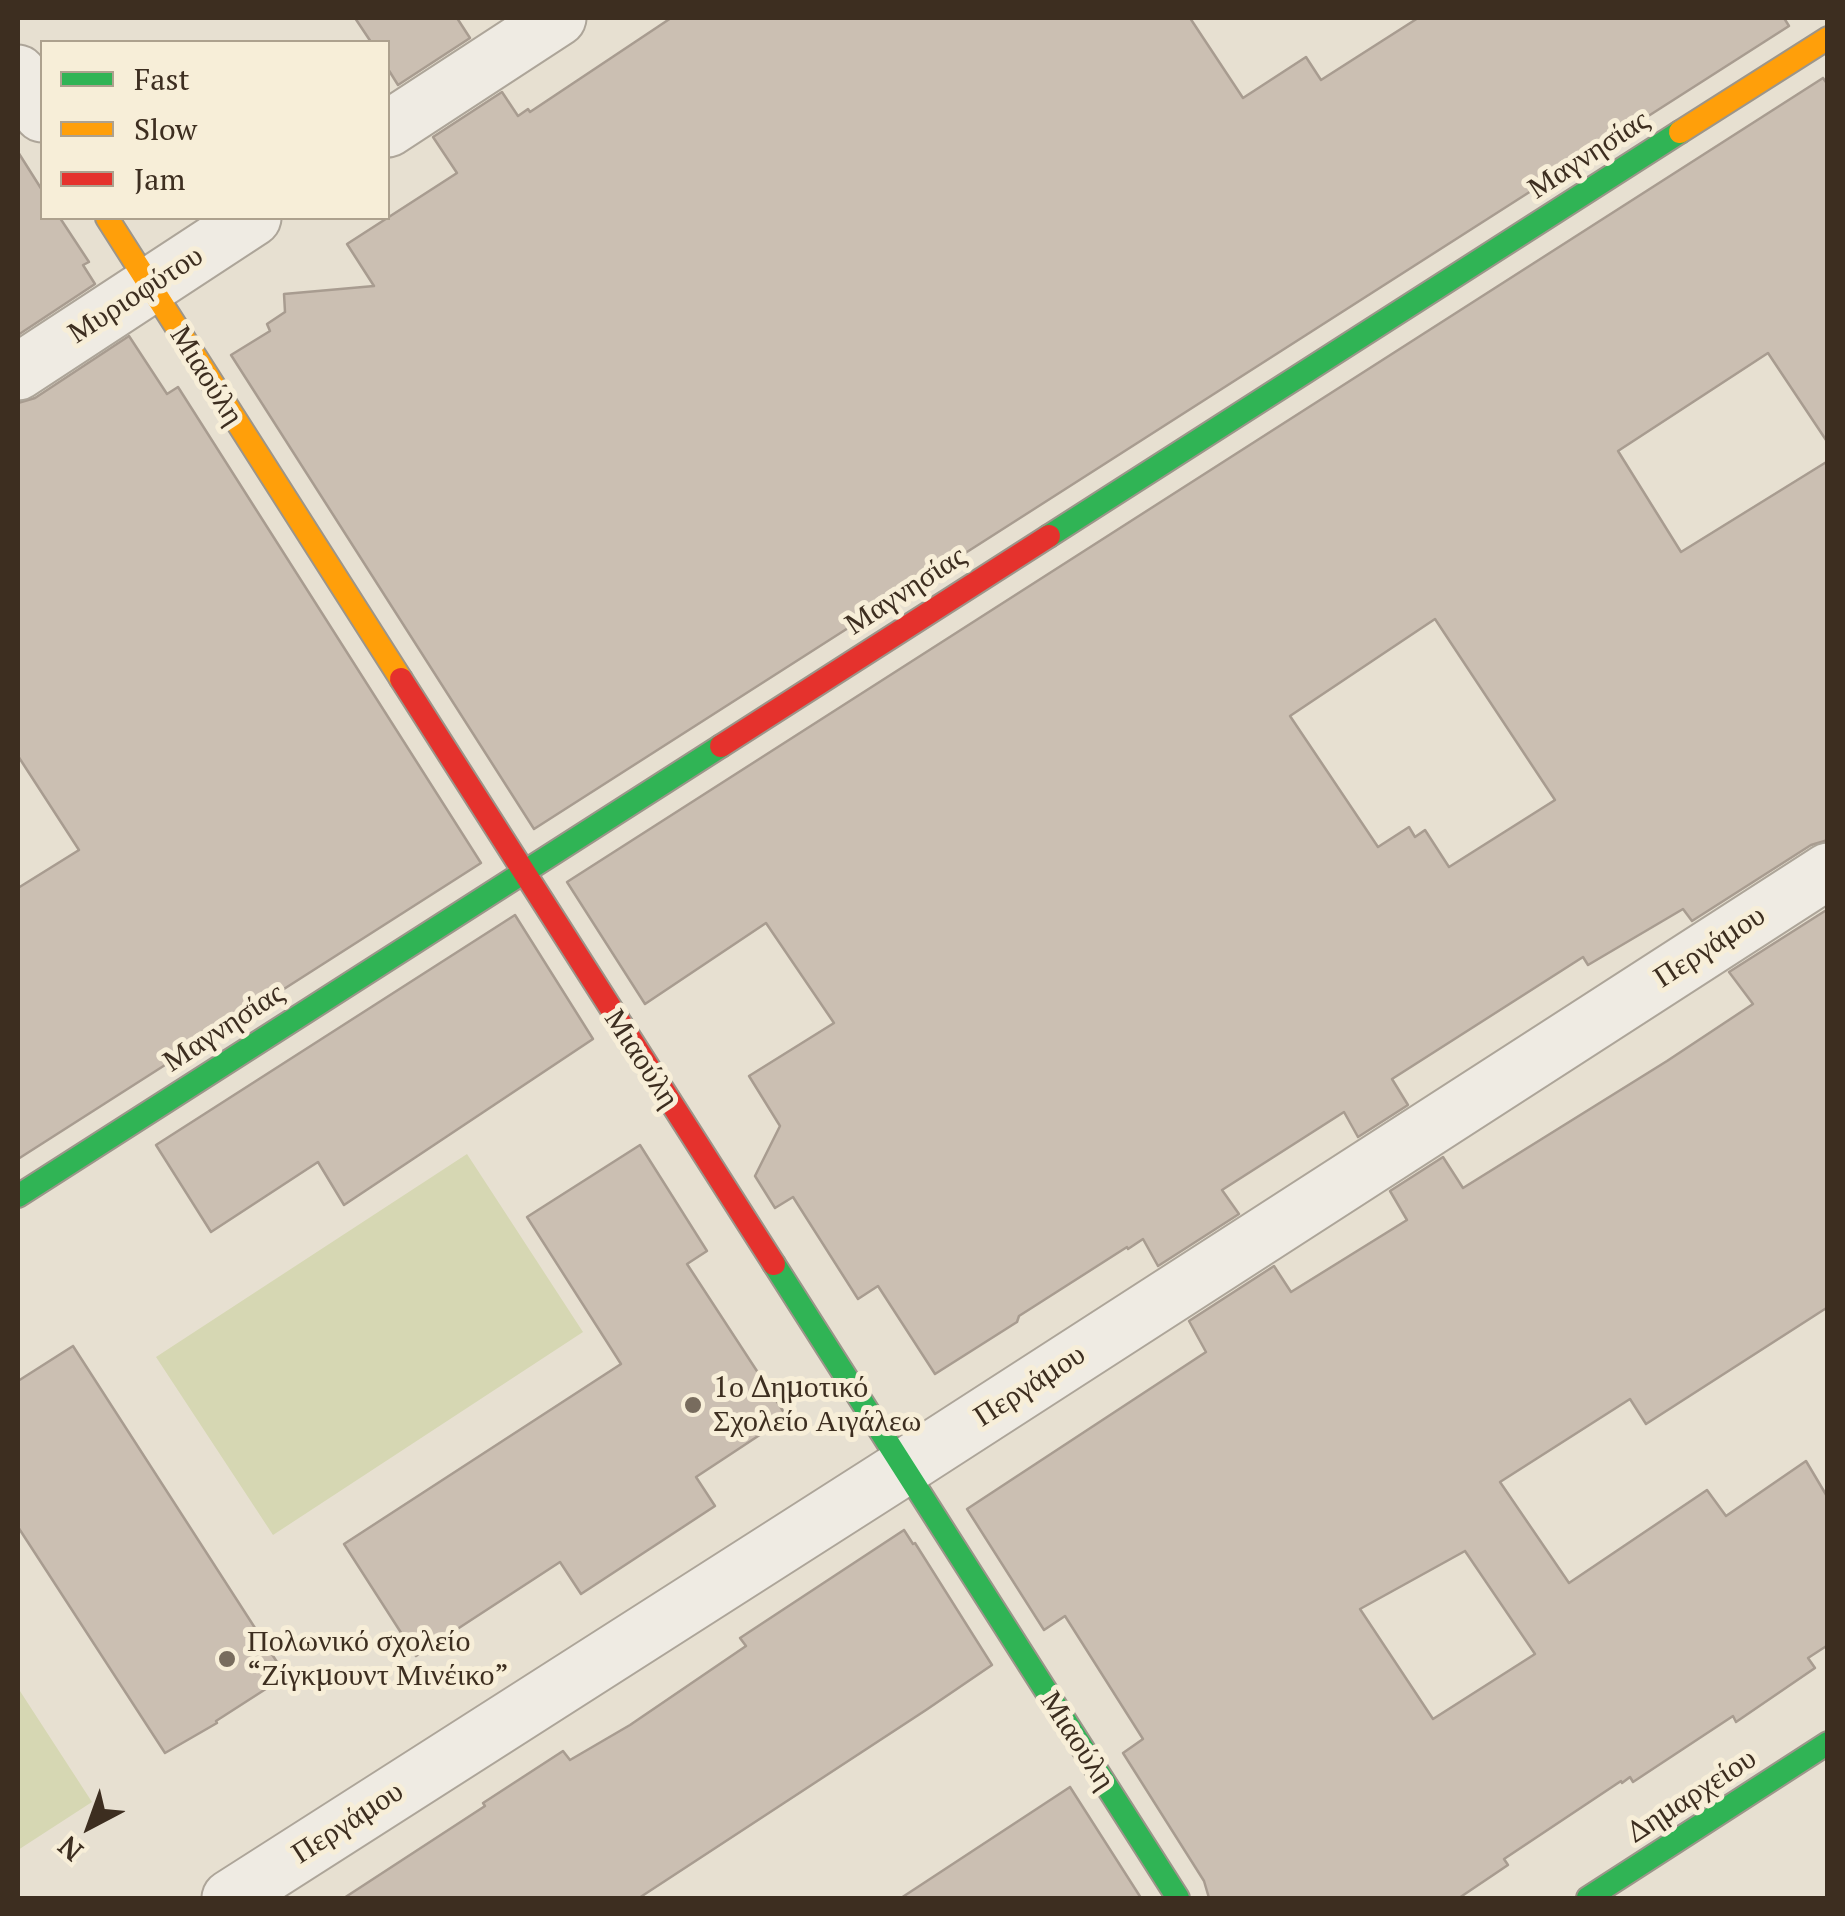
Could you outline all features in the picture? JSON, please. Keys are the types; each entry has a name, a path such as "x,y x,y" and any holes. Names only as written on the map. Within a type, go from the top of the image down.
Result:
{"street":[{"path":"390,128 558,18"},
{"name":"Μαγνησίας","path":"18,1196 1828,38"},
{"path":"18,73 40,111"},
{"name":"Μιαούλη","path":"107,220 1178,1898"},
{"name":"Μυριοφύτου","path":"18,372 251,220"},
{"name":"Περγάμου","path":"230,1898 1828,871"},
{"name":"Δημαρχείου","path":"1588,1898 1828,1744"}],"green space":[{"path":"467,1154 583,1332 273,1535 156,1357"},
{"path":"18,1688 92,1802 18,1850"}],"building":[{"path":"355,18 457,18 470,38 398,85 390,72 390,40 370,40"},
{"path":"671,18 1190,18 1243,98 1306,57 1321,80 1418,18 1784,18 1789,26 534,829 231,355 270,331 267,324 285,312 284,294 374,286 347,244 390,220 390,216 457,173 433,137 502,92 518,116 528,109 530,112"},
{"path":"1823,78 1828,85 1828,443 1768,353 1618,451 1681,552 1828,461 1828,840 1811,845 1692,921 1683,909 1588,965 1583,957 1392,1079 1408,1105 1358,1137 1344,1112 1222,1190 1239,1214 1158,1266 1143,1239 935,1374 878,1286 858,1299 793,1197 775,1208 755,1176 780,1126 749,1076 834,1023 766,923 645,1004 567,882","holes":["1435,619 1555,800 1449,867 1425,830 1415,837 1409,827 1378,847 1290,716"]},
{"path":"18,152 40,187 40,220 61,220 89,262 83,265 95,284 18,335"},
{"path":"129,336 167,394 178,387 481,863 18,1159 18,888 79,850 18,756 18,403 35,398"},
{"path":"1828,909 1828,1307 1646,1424 1630,1399 1500,1482 1569,1583 1707,1490 1726,1516 1806,1461 1828,1498 1828,1645 1808,1658 1815,1668 1736,1722 1733,1716 1633,1782 1630,1777 1621,1781 1504,1859 1508,1865 1459,1898 1209,1898 1204,1881 1123,1753 1143,1739 1065,1616 1044,1630 967,1509 1206,1352 1189,1321 1274,1266 1291,1292 1407,1220 1390,1191 1443,1157 1463,1188 1753,1004 1729,972","holes":["1465,1551 1535,1654 1433,1719 1360,1609"]},
{"path":"515,915 593,1039 344,1205 318,1162 211,1232 156,1145"},
{"path":"640,1145 707,1251 687,1264 787,1417 696,1477 715,1506 581,1594 560,1562 416,1656 344,1544 621,1364 527,1217"},
{"path":"73,1346 286,1676 165,1753 18,1527 18,1381"},
{"path":"904,1530 992,1665 926,1710 639,1898 344,1898 563,1751 570,1760 630,1725 746,1646 740,1638"},
{"path":"1070,1787 1141,1898 901,1898"}],"traffic: fast":[{"path":"1049,536 1680,132"},
{"path":"18,1196 721,746"},
{"path":"774,1264 1178,1898"},
{"path":"1588,1898 1828,1743"}],"traffic: slow":[{"path":"1680,132 1828,38"},
{"path":"108,220 401,679"}],"traffic: jam":[{"path":"721,746 1049,536"},
{"path":"401,679 774,1264"}],"place":[{"name":"1ο Δημοτικό Σχολείο Αιγάλεω","path":"693,1405"},
{"name":"Πολωνικό σχολείο “Ζίγκμουντ Μινέικο”","path":"227,1659"}]}
